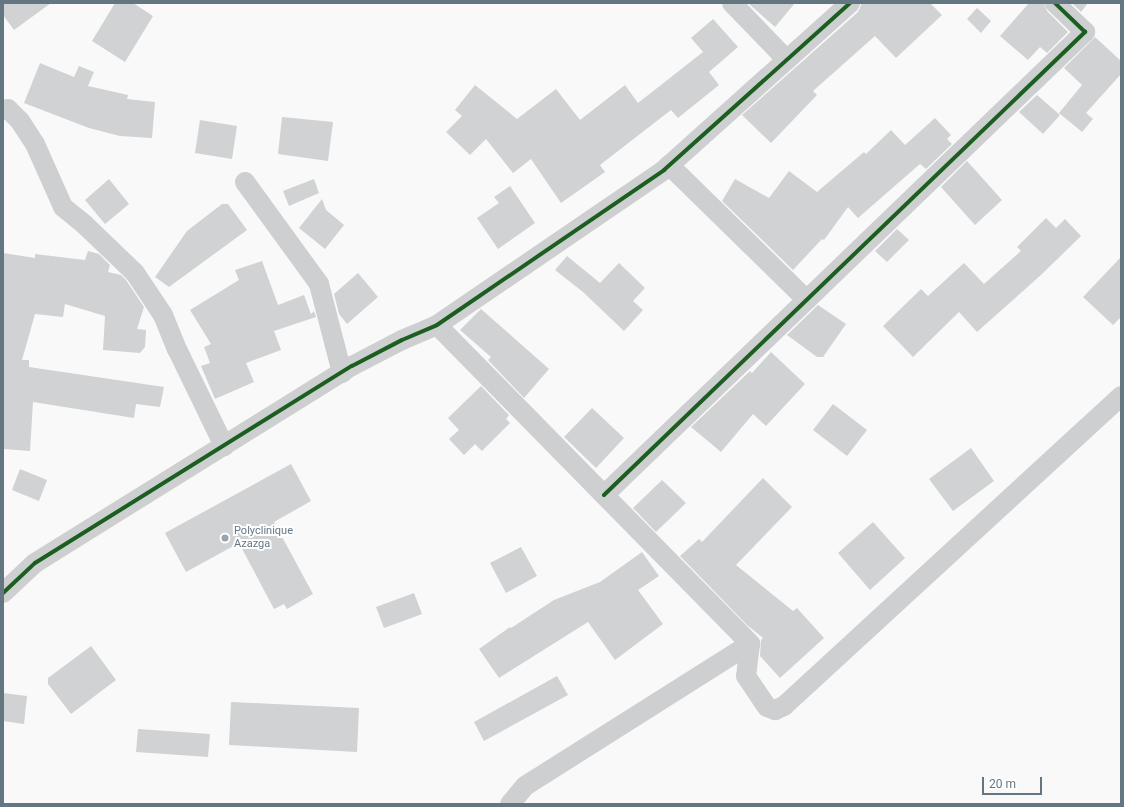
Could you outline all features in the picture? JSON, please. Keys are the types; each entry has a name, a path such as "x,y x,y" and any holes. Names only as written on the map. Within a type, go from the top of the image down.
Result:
{"street":[{"path":"732,3 787,60"},
{"path":"3,593 35,563 342,373 402,340 437,325 669,165 850,3"},
{"path":"604,495 1085,32 1055,3"},
{"path":"3,110 8,109 12,113 34,144 63,207 85,225 135,272 164,315 177,349 224,446"},
{"path":"669,165 806,300"},
{"path":"245,182 319,284 342,373"},
{"path":"437,325 750,644"},
{"path":"750,644 746,676 767,707 775,710 784,706 1121,396"},
{"path":"510,804 525,786 750,644"}],"building":[{"path":"3,3 51,3 14,30 3,15"},
{"path":"115,3 133,3 153,16 125,62 92,41"},
{"path":"748,3 795,3 775,27"},
{"path":"862,3 930,3 942,15 896,58 875,36 813,91 817,95 771,143 742,115 858,12"},
{"path":"1029,3 1044,3 1047,11 1068,32 1047,53 1040,47 1028,60 1000,36"},
{"path":"1072,3 1088,3 1081,12"},
{"path":"977,8 991,21 981,33 967,19"},
{"path":"713,19 738,47 709,72 719,85 678,118 671,110 600,165 605,172 561,203 531,159 513,173 486,139 470,155 446,132 462,116 455,110 475,85 517,119 556,89 580,120 625,85 638,103 703,52 691,38"},
{"path":"1095,37 1121,61 1121,74 1086,113 1093,119 1082,132 1059,113 1082,85 1064,68"},
{"path":"40,63 74,77 79,66 94,72 88,86 128,95 127,99 155,102 152,138 120,136 89,128 24,103"},
{"path":"1037,95 1060,115 1043,134 1019,112"},
{"path":"282,117 333,122 328,161 278,154"},
{"path":"935,118 951,135 947,139 952,144 926,169 920,164 858,218 848,207 824,240 822,239 793,270 722,201 735,179 769,198 789,171 817,192 864,152 866,154 891,130 905,145"},
{"path":"200,120 237,126 232,159 195,153"},
{"path":"967,161 1002,200 975,225 941,187"},
{"path":"109,179 129,204 105,224 85,200"},
{"path":"314,179 319,193 289,206 283,191"},
{"path":"510,186 535,223 498,249 477,218 499,203 494,197"},
{"path":"322,199 326,210 344,225 325,249 299,228"},
{"path":"222,204 228,204 247,230 169,287 155,277 187,231"},
{"path":"1046,218 1056,228 1065,219 1081,236 1042,274 977,332 959,312 913,357 883,326 921,289 928,296 964,263 984,284 1021,251 1017,247"},
{"path":"897,229 909,240 887,262 875,251"},
{"path":"88,251 99,254 110,265 108,272 121,275 126,280 144,307 137,329 146,330 145,347 140,353 103,350 105,316 65,304 63,317 35,314 22,360 29,360 29,367 164,387 160,407 136,404 134,418 33,402 30,451 3,449 3,253 35,258 35,254 85,260"},
{"path":"567,256 600,283 619,263 645,288 633,301 643,310 624,331 583,292 555,270"},
{"path":"1121,257 1121,317 1113,325 1083,297"},
{"path":"262,261 278,305 304,295 311,314 314,311 316,317 274,331 281,350 246,363 254,382 215,399 201,366 210,363 204,347 211,344 190,310 239,280 235,270"},
{"path":"358,273 378,297 347,324 339,314 334,294"},
{"path":"818,305 846,324 823,357 817,357 787,335"},
{"path":"481,309 549,369 524,398 488,360 491,357 460,330"},
{"path":"771,352 805,384 766,426 753,414 721,452 691,427 750,371 752,373"},
{"path":"481,386 509,415 506,419 510,423 482,451 475,444 464,455 449,439 459,430 448,418"},
{"path":"833,404 867,430 847,456 813,430"},
{"path":"592,408 624,438 596,468 564,437"},
{"path":"971,448 994,481 953,511 929,479"},
{"name":"Polyclinique Azazga","path":"291,464 311,501 274,522 313,594 287,609 284,604 274,609 239,543 186,572 165,533"},
{"path":"20,469 47,480 39,501 12,490"},
{"path":"763,478 792,507 736,565 793,611 797,608 824,638 780,678 760,656 761,640 763,638 747,625 680,556 699,539 702,542"},
{"path":"662,480 686,503 656,532 633,508"},
{"path":"873,522 905,558 870,590 838,553"},
{"path":"521,547 537,576 506,593 490,563"},
{"path":"642,552 659,576 638,590 663,624 615,660 588,622 499,678 479,649 510,627 511,628 554,600 600,582"},
{"path":"414,593 422,614 384,628 376,607"},
{"path":"91,646 116,680 71,714 48,684 48,678"},
{"path":"557,676 568,695 484,741 474,722"},
{"path":"3,693 27,696 24,724 3,721"},
{"path":"231,702 359,708 357,752 229,745"},
{"path":"138,729 210,734 208,757 136,752"}],"cycle path":[{"path":"3,593 35,563 352,366 402,340 437,325 664,170 850,3"},
{"path":"604,495 1085,32 1055,3"}],"place":[{"name":"Polyclinique Azazga","path":"225,538"}]}
